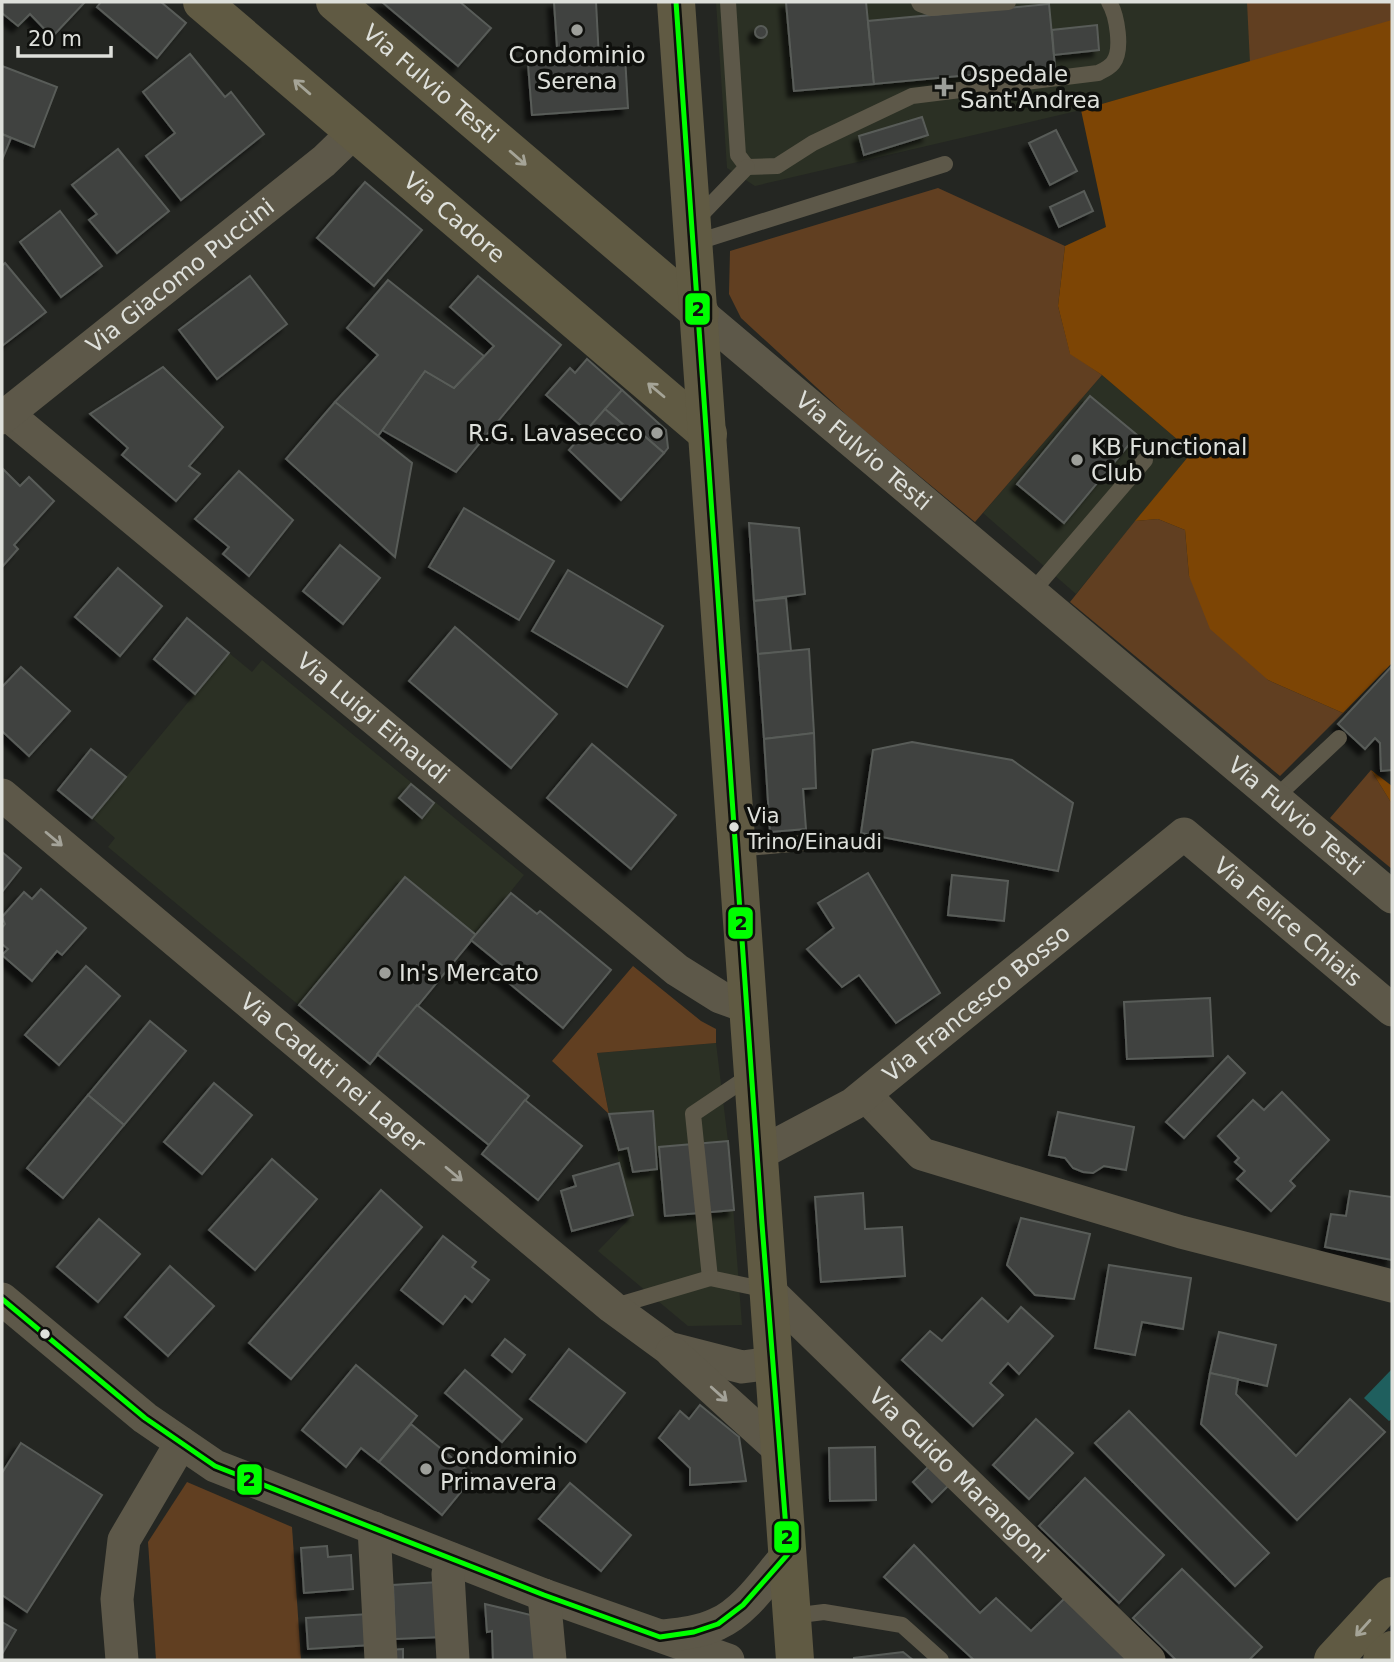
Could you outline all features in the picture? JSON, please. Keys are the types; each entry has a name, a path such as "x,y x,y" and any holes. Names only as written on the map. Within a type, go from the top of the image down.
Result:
{"main road":[{"name":"Via Cadore","path":"201,2 708,434"},
{"name":"Via Fulvio Testi","path":"335,2 700,313"},
{"path":"676,2 794,1660"},
{"path":"1333,1660 1392,1595"},
{"path":"1382,1660 1392,1650"}],"street":[{"name":"Via Giacomo Puccini","path":"4,416 324,161 354,132"},
{"name":"Via Fulvio Testi","path":"700,313 1392,897"},
{"name":"Via Luigi Einaudi","path":"4,416 677,970 720,997 748,1007"},
{"name":"Via Caduti nei Lager","path":"2,795 612,1307 668,1349 780,1450"},
{"name":"Via Felice Chiais","path":"1184,834 1392,1010"},
{"name":"Via Francesco Bosso","path":"757,1155 865,1095 1184,834"},
{"path":"865,1095 922,1154 1181,1232 1392,1286"},
{"name":"Via Guido Marangoni","path":"768,1290 1149,1660"},
{"path":"2,1299 145,1418 215,1466 544,1595 728,1660"},
{"name":"Via Caduti nei Lager","path":"668,1349 742,1367 773,1363"},
{"path":"122,1660 117,1599 124,1540 181,1443"},
{"path":"374,1528 381,1660"},
{"path":"660,1637 694,1632 718,1624 743,1605 788,1555"},
{"path":"451,1559 448,1574 453,1660"},
{"path":"544,1595 551,1660"}],"lane":[{"path":"728,2 737,155 747,167"},
{"path":"919,2 930,8 1008,2"},
{"path":"694,233 747,167 777,166 813,143 912,96 1098,73 1111,66 1118,54 1115,12 1109,2"},
{"path":"694,233 945,164"},
{"path":"1031,593 1144,460"},
{"path":"1275,798 1339,738"},
{"path":"737,849 825,841"},
{"path":"710,1278 694,1114 753,1074"},
{"path":"612,1307 710,1278 768,1290"},
{"path":"792,1616 824,1612 902,1625 941,1660"}],"shaded area":[{"name":"Ospedale Sant'Andrea","path":"716,2 1392,2 1392,21 1081,110 755,186 727,168"},
{"path":"1247,2 1392,2 1392,21 1250,63"},
{"path":"1392,20 1392,663 1343,713 1268,680 1210,629 1189,576 1185,530 1158,519 1135,521 1192,452 1102,375 1070,354 1058,306 1065,246 1106,227 1081,110"},
{"path":"938,188 1065,246 1058,306 1070,353 1102,375 975,522 853,421 741,318 729,294 730,251"},
{"path":"1102,375 1192,452 1076,594 983,513"},
{"path":"1158,519 1185,530 1189,576 1268,680 1343,713 1280,776 1070,602 1135,521"},
{"path":"229,653 252,672 262,660 524,875 370,1064 108,847 115,838 92,818"},
{"path":"1371,770 1392,804 1392,869 1330,818"},
{"path":"1371,770 1392,786 1392,804"},
{"path":"633,966 701,1021 716,1029 716,1043 597,1053 609,1114 552,1061"},
{"path":"716,1043 728,1141 742,1325 688,1326 598,1251 633,1215 619,1163 597,1053"},
{"path":"187,1482 292,1527 301,1660 156,1660 148,1542"}],"water":[{"path":"1392,1369 1392,1419 1389,1421 1364,1398"}],"building":[{"path":"2,2 85,2 52,37 30,14 18,26 2,13"},
{"path":"101,2 161,2 186,23 157,58 97,7"},
{"path":"382,2 460,2 491,28 458,66"},
{"name":"Condominio Serena","path":"554,2 596,2 599,59 558,62"},
{"path":"786,2 866,2 874,84 794,91"},
{"path":"1049,4 1055,67 874,84 868,21"},
{"path":"1097,25 1099,50 1054,55 1052,30"},
{"path":"761,26 767,32 761,38 755,32"},
{"path":"190,54 225,97 231,92 264,134 181,200 146,156 175,133 143,92"},
{"path":"625,56 628,108 532,115 528,64"},
{"path":"2,66 57,87 34,147 2,134"},
{"path":"922,117 928,135 864,155 859,136"},
{"path":"1056,130 1077,171 1050,185 1029,143"},
{"path":"2,134 11,138 2,160"},
{"path":"118,149 169,211 117,253 89,220 97,214 72,185"},
{"path":"365,182 422,230 374,286 317,238"},
{"path":"1084,191 1093,211 1059,227 1050,207"},
{"path":"60,211 102,266 61,297 20,242"},
{"path":"5,263 46,312 2,346 2,266"},
{"path":"250,276 287,324 217,379 179,330"},
{"path":"478,276 561,345 456,472 382,430 425,371 454,388 494,346 450,307"},
{"path":"388,280 484,356 454,388 425,371 378,436 335,402 378,355 347,328"},
{"path":"587,359 622,390 587,431 546,395 570,368 575,373"},
{"path":"163,367 223,427 189,466 200,474 176,501 122,455 128,448 90,414"},
{"path":"622,390 666,430 668,448 664,453 642,434 639,438 605,409"},
{"name":"KB Functional Club","path":"1090,396 1137,435 1064,523 1017,484"},
{"path":"335,402 412,463 395,557 286,459"},
{"path":"605,409 639,438 642,434 664,453 621,500 569,450"},
{"path":"3,469 20,486 29,477 54,501 14,545 18,549 2,567"},
{"path":"239,471 293,520 249,576 223,554 229,547 195,519"},
{"path":"464,508 554,561 519,620 429,567"},
{"path":"749,523 799,528 805,594 754,601"},
{"path":"340,545 380,578 343,624 303,591"},
{"path":"118,568 162,606 120,656 75,617"},
{"path":"568,570 663,626 627,687 532,631"},
{"path":"786,598 791,651 758,654 754,601"},
{"path":"187,618 229,653 195,694 154,659"},
{"path":"455,627 557,714 511,768 409,681"},
{"path":"809,649 814,733 764,739 758,654"},
{"path":"1392,666 1392,770 1381,771 1380,743 1375,738 1365,749 1338,724"},
{"path":"21,667 70,711 29,756 2,731 2,687"},
{"path":"814,733 816,788 803,789 806,829 770,832 764,739"},
{"path":"912,742 1012,760 1073,803 1058,871 861,833 873,750"},
{"path":"592,744 676,815 631,869 547,798"},
{"path":"91,749 126,777 92,818 58,790"},
{"path":"411,784 434,803 422,818 399,798"},
{"path":"2,852 21,868 2,892"},
{"path":"868,873 940,993 896,1023 859,975 842,987 807,949 834,928 818,903"},
{"path":"952,875 1008,881 1004,921 948,915"},
{"name":"In's Mercato","path":"405,877 476,935 370,1064 299,1005"},
{"path":"41,889 86,928 62,955 57,951 32,981 2,955 8,949 2,944 2,928 5,924 2,917 24,892 32,899"},
{"path":"511,893 537,914 540,911 611,970 563,1028 498,974 504,967 471,940"},
{"path":"86,966 120,996 59,1065 25,1035"},
{"path":"1210,998 1213,1056 1127,1059 1124,1002"},
{"path":"417,1005 529,1096 489,1145 377,1054"},
{"path":"150,1021 186,1051 124,1125 88,1095"},
{"path":"1228,1056 1245,1073 1184,1138 1166,1122"},
{"path":"214,1083 252,1115 202,1174 164,1142"},
{"path":"1282,1092 1329,1140 1290,1181 1295,1186 1271,1211 1237,1179 1245,1171 1235,1162 1239,1158 1218,1136 1253,1100 1264,1110"},
{"path":"88,1095 124,1125 63,1198 27,1168"},
{"path":"525,1100 582,1146 538,1200 482,1154"},
{"path":"653,1111 657,1169 633,1172 628,1148 619,1150 609,1114"},
{"path":"1058,1112 1134,1127 1126,1170 1104,1166 1093,1173 1083,1172 1073,1168 1065,1158 1049,1155"},
{"path":"728,1141 734,1210 665,1216 659,1147"},
{"path":"272,1159 317,1199 255,1270 209,1230"},
{"path":"619,1163 633,1215 572,1231 561,1191 576,1186 573,1176"},
{"path":"381,1190 422,1227 291,1379 249,1343"},
{"path":"1350,1191 1392,1197 1392,1260 1325,1247 1331,1214 1346,1216"},
{"path":"863,1193 865,1229 902,1227 905,1276 821,1282 815,1197"},
{"path":"1021,1218 1090,1234 1074,1299 1035,1295 1007,1265"},
{"path":"99,1219 140,1254 98,1302 57,1267"},
{"path":"443,1236 476,1262 472,1267 489,1280 472,1302 465,1296 443,1324 401,1290"},
{"path":"1109,1265 1191,1278 1183,1329 1142,1322 1135,1355 1095,1348"},
{"path":"170,1266 214,1306 168,1356 125,1317"},
{"path":"982,1298 1008,1322 1021,1307 1053,1336 1019,1374 1008,1363 990,1383 1003,1395 973,1426 902,1360 930,1331 942,1341"},
{"path":"1219,1332 1276,1345 1267,1386 1210,1373"},
{"path":"505,1339 525,1355 512,1372 492,1355"},
{"path":"569,1349 625,1393 586,1442 530,1399"},
{"path":"356,1365 417,1416 379,1462 361,1448 346,1467 302,1430"},
{"path":"465,1370 522,1419 502,1442 445,1393"},
{"path":"1210,1373 1238,1379 1236,1394 1296,1456 1350,1399 1385,1432 1297,1520 1201,1424"},
{"path":"700,1405 739,1437 746,1481 690,1485 690,1468 659,1438 680,1411 689,1419"},
{"path":"1129,1411 1269,1553 1235,1586 1095,1443"},
{"path":"1036,1419 1073,1453 1029,1499 993,1465"},
{"name":"Condominio Primavera","path":"411,1424 474,1476 442,1515 379,1462"},
{"path":"21,1443 102,1495 27,1612 2,1595 2,1473"},
{"path":"875,1447 876,1500 830,1501 829,1448"},
{"path":"930,1465 949,1485 932,1502 913,1482"},
{"path":"1085,1478 1164,1555 1119,1603 1039,1526"},
{"path":"570,1483 631,1535 601,1571 539,1519"},
{"path":"914,1545 980,1613 996,1598 1031,1631 1065,1598 1127,1660 974,1660 884,1577"},
{"path":"327,1546 328,1557 351,1555 353,1589 304,1593 301,1548"},
{"path":"1182,1569 1262,1647 1249,1660 1176,1660 1133,1618"},
{"path":"439,1582 442,1637 395,1639 393,1585"},
{"path":"485,1604 539,1617 542,1660 493,1660 492,1631 487,1632"},
{"path":"369,1614 371,1645 308,1649 306,1618"},
{"path":"2,1622 16,1630 2,1654"},
{"path":"403,1649 403,1660 389,1660 389,1650"},
{"path":"903,1652 913,1660 854,1660 854,1658"}],"transit line":[{"name":"2","path":"2,1299 145,1418 215,1466 544,1595 660,1637 694,1632 718,1624 743,1605 788,1554 762,1224 676,2"}],"place":[{"name":"Condominio Serena","path":"577,30"},
{"name":"Ospedale Sant'Andrea","path":"944,87"},
{"name":"R.G. Lavasecco","path":"657,433"},
{"name":"KB Functional Club","path":"1077,460"},
{"name":"Via Trino/Einaudi","path":"734,827"},
{"name":"In's Mercato","path":"385,973"},
{"name":"Condominio Primavera","path":"426,1469"}]}
